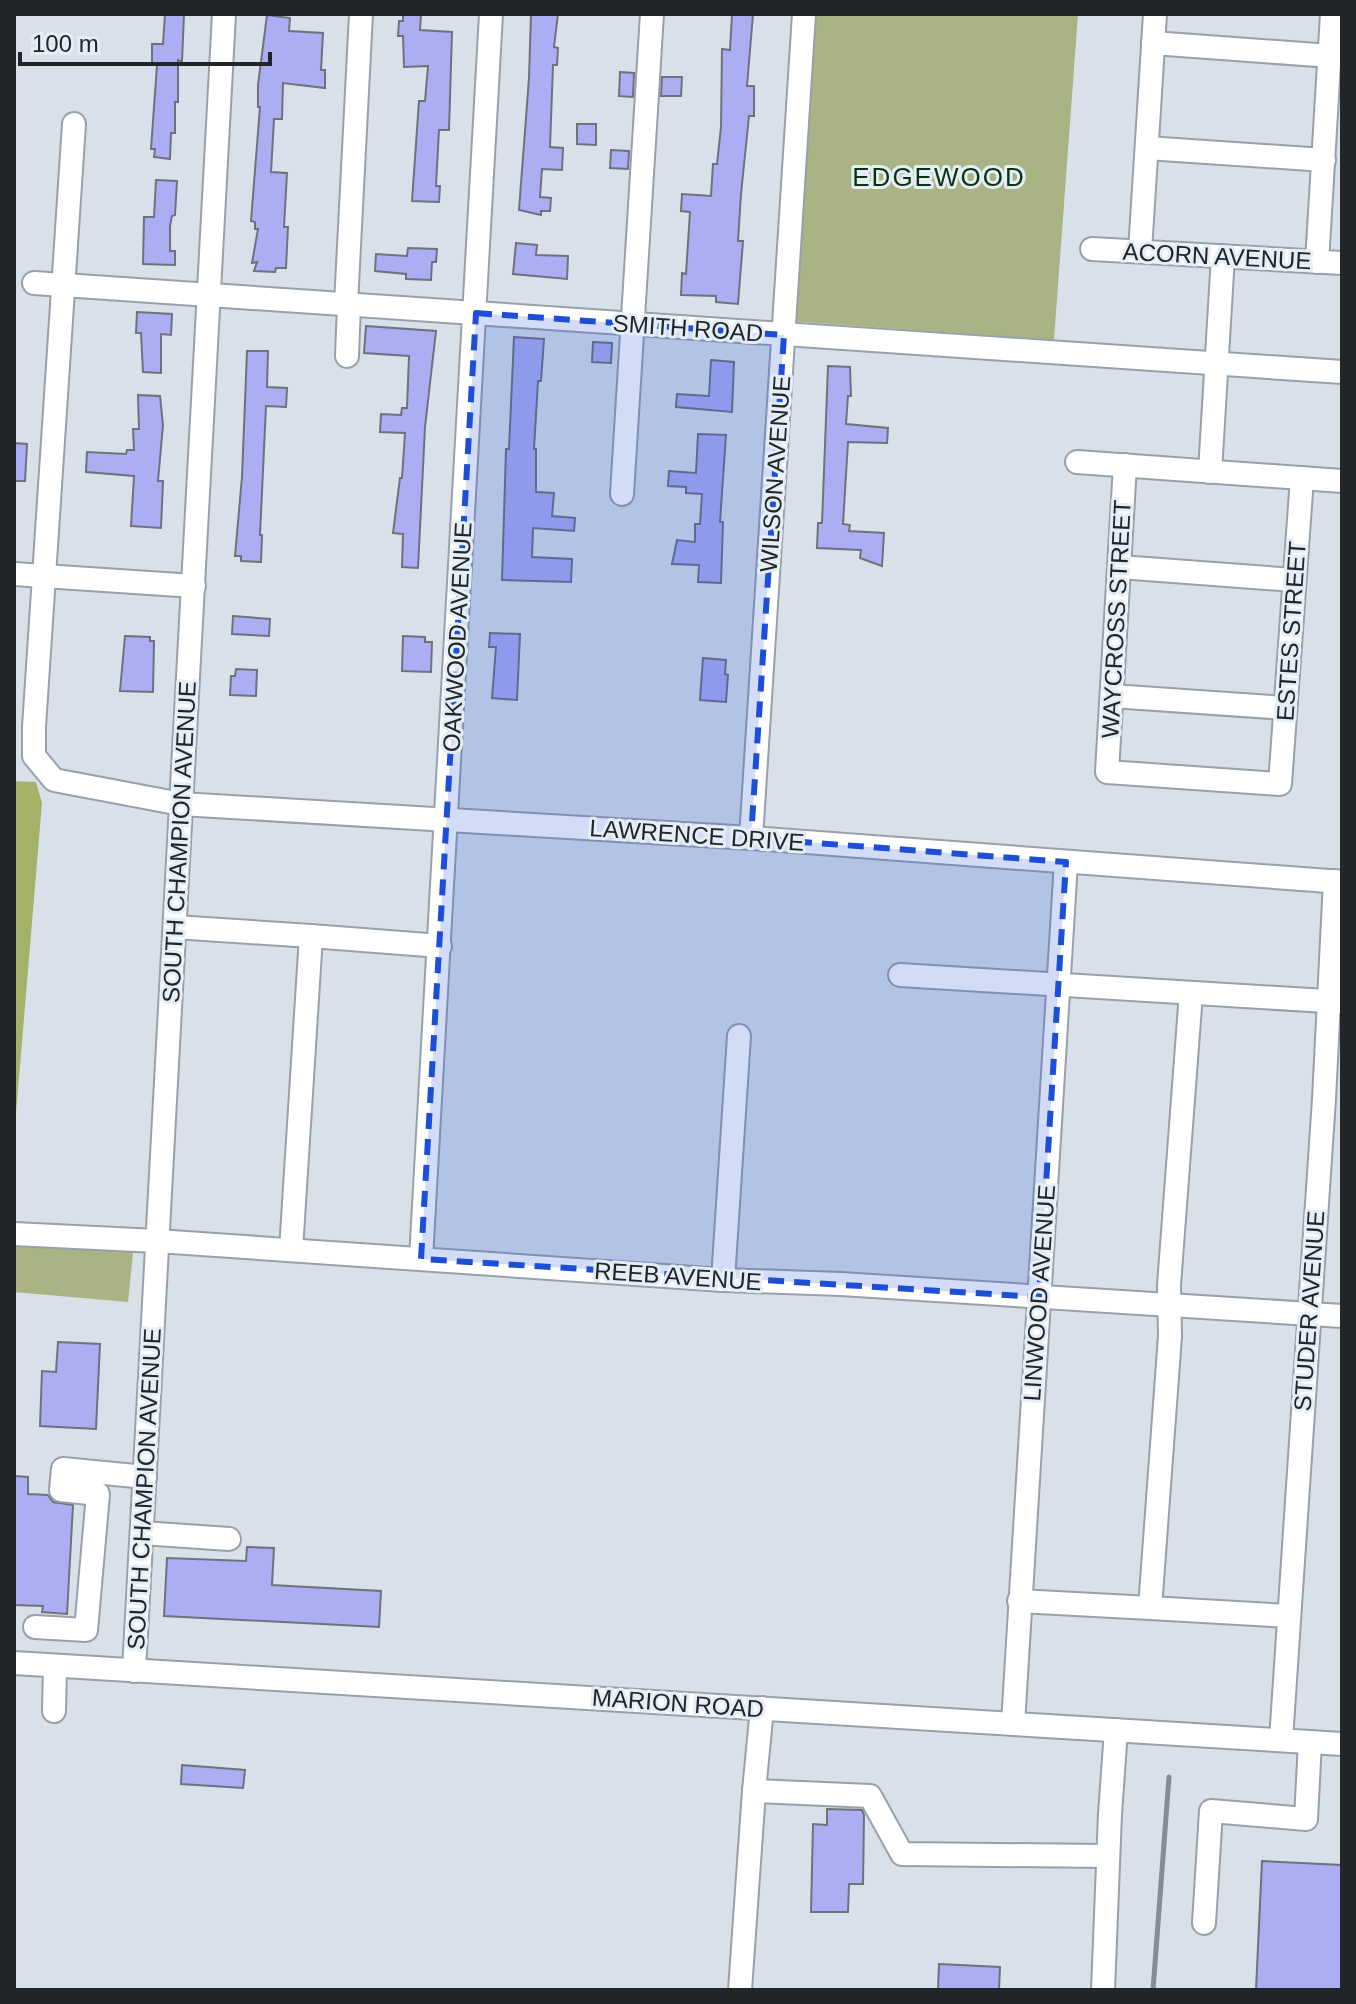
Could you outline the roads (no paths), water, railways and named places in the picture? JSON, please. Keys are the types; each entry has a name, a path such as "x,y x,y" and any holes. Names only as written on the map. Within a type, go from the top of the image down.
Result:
{"street":[{"name":"SOUTH CHAMPION AVENUE","path":"134,1671 224,14"},
{"path":"347,356 361,14"},
{"name":"OAKWOOD AVENUE","path":"421,1259 491,14"},
{"path":"622,494 652,14"},
{"name":"WILSON AVENUE","path":"751,838 804,14"},
{"path":"1140,251 1155,14"},
{"path":"1317,262 1332,14"},
{"path":"1153,43 1330,56"},
{"path":"45,575 74,124"},
{"path":"1147,148 1324,160"},
{"name":"ACORN AVENUE","path":"1092,249 1342,263"},
{"path":"1210,472 1223,256"},
{"name":"SMITH ROAD","path":"34,283 1342,372"},
{"path":"1077,462 1342,481"},
{"name":"WAYCROSS STREET","path":"1125,465 1107,772 1280,784"},
{"name":"ESTES STREET","path":"1280,784 1302,478"},
{"path":"1120,567 1294,580"},
{"path":"14,574 194,586"},
{"name":"LAWRENCE DRIVE","path":"45,575 34,756 54,780 181,804 751,838 1338,881"},
{"path":"1112,696 1285,708"},
{"name":"LINWOOD AVENUE","path":"1013,1724 1066,862"},
{"name":"STUDER AVENUE","path":"1281,1740 1309,1314 1335,1002 1338,881"},
{"path":"175,927 440,946"},
{"path":"291,1250 311,936"},
{"path":"900,975 1335,1002"},
{"path":"1150,1608 1191,993"},
{"path":"723,1280 739,1036"},
{"name":"REEB AVENUE","path":"14,1234 1342,1316"},
{"path":"35,1627 86,1630 98,1494 61,1490 63,1469 145,1477"},
{"path":"142,1533 229,1539"},
{"path":"1019,1601 1289,1616"},
{"name":"MARION ROAD","path":"14,1663 1342,1744"},
{"path":"54,1711 55,1666"},
{"path":"740,1990 762,1708"},
{"path":"1103,1990 1116,1730"},
{"path":"1204,1923 1211,1811 1306,1819 1310,1742"},
{"path":"754,1791 870,1796 902,1854 1108,1856"}],"railway":[{"path":"1153,1990 1169,1777"}],"district":[{"name":"EDGEWOOD","path":"939,177"}]}
